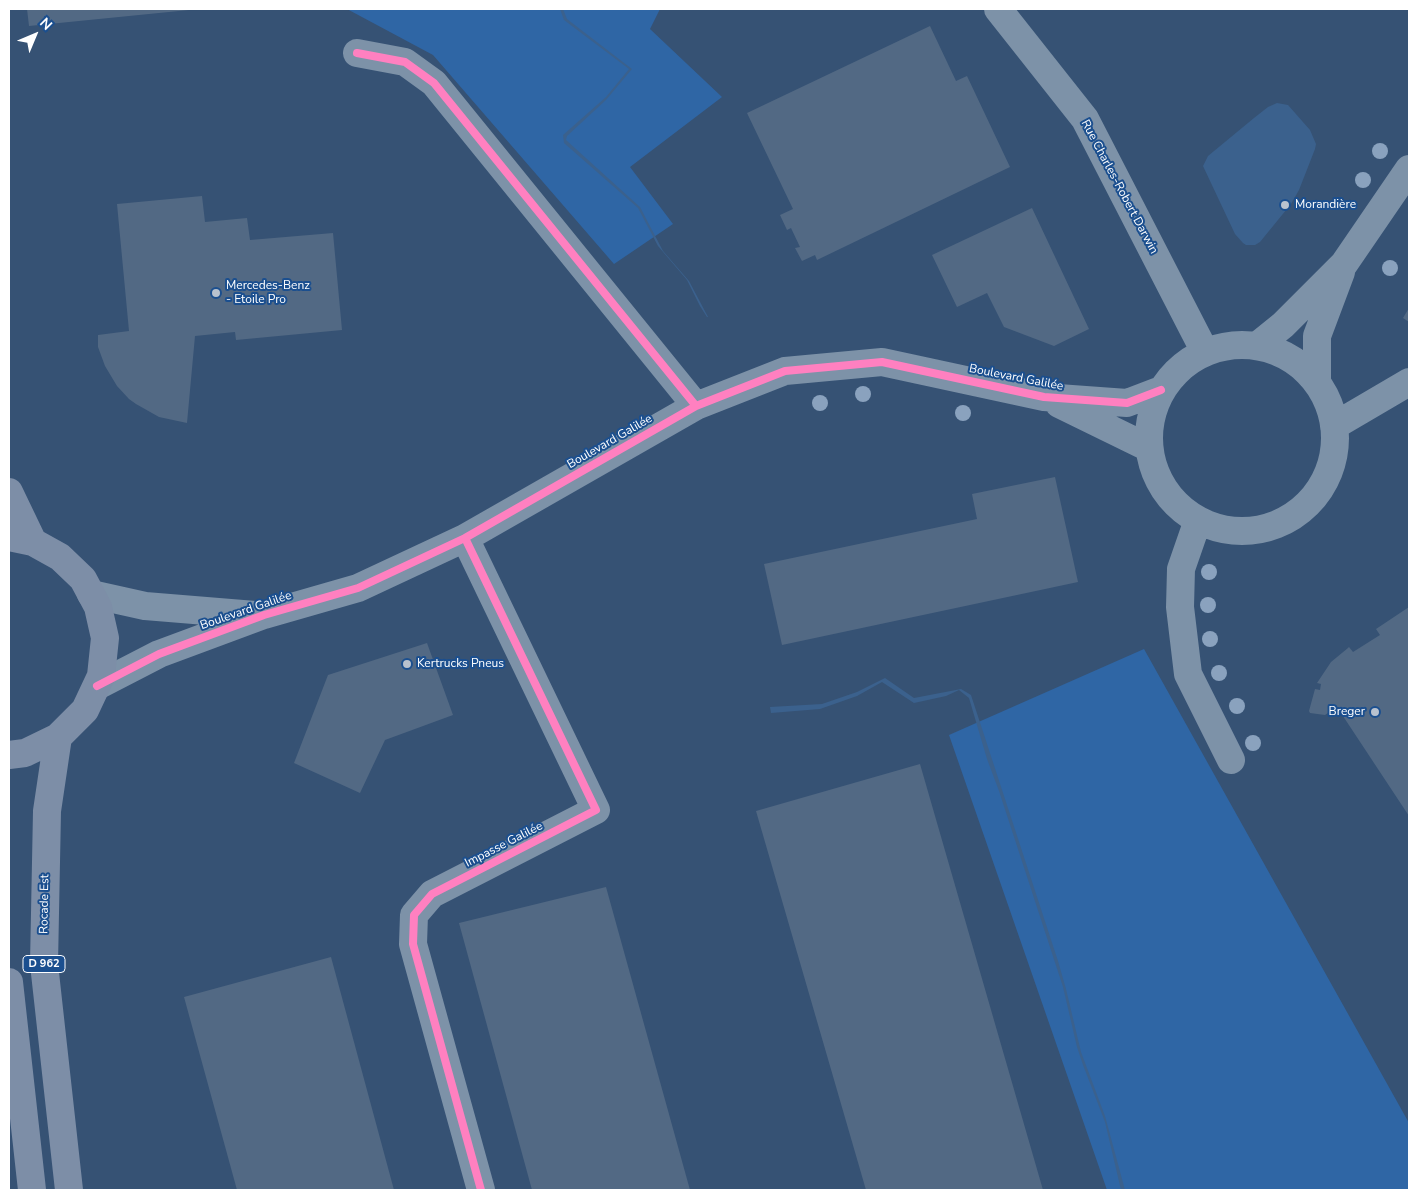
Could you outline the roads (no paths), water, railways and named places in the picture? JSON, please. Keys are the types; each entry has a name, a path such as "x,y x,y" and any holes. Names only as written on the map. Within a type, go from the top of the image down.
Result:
{"main road":[{"path":"9,492 21,539 60,557 83,579 98,607 105,638 101,676 85,710 58,737 25,753 9,755"},
{"name":"Rocade Est","path":"58,737 47,811 44,964 69,1190"},
{"name":"D 962","path":"9,982 32,1190"}],"street":[{"name":"Rue Charles-Robert Darwin","path":"998,9 1085,120 1205,352"},
{"path":"357,53 405,62 434,83 696,406"},
{"path":"1257,346 1283,325 1344,264 1409,169"},
{"path":"1318,383 1317,336 1344,264"},
{"path":"1231,345 1257,346 1280,353 1301,366 1318,383 1328,404 1334,426 1334,455 1324,483 1306,506 1282,522 1254,530 1225,530 1198,520 1174,502 1157,477 1149,448 1150,418 1162,390 1180,368 1205,352 1231,345"},
{"name":"Boulevard Galilée","path":"97,686 160,654 264,615 358,588 465,538 696,406 785,371 882,362 1044,397 1127,403 1162,390"},
{"path":"1334,426 1409,382"},
{"name":"Boulevard Galilée","path":"1044,397 1149,448"},
{"path":"1198,520 1181,569 1180,607 1188,674 1231,760"},
{"name":"Impasse Galilée","path":"465,538 596,810 432,894 414,915 412,944 481,1190"},
{"name":"Boulevard Galilée","path":"91,594 144,606 264,615"}],"place":[{"name":"Morandière","path":"1285,205"},
{"name":"Mercedes-Benz - Etoile Pro","path":"216,293"},
{"name":"Kertrucks Pneus","path":"407,664"},
{"name":"Breger","path":"1375,712"}]}
